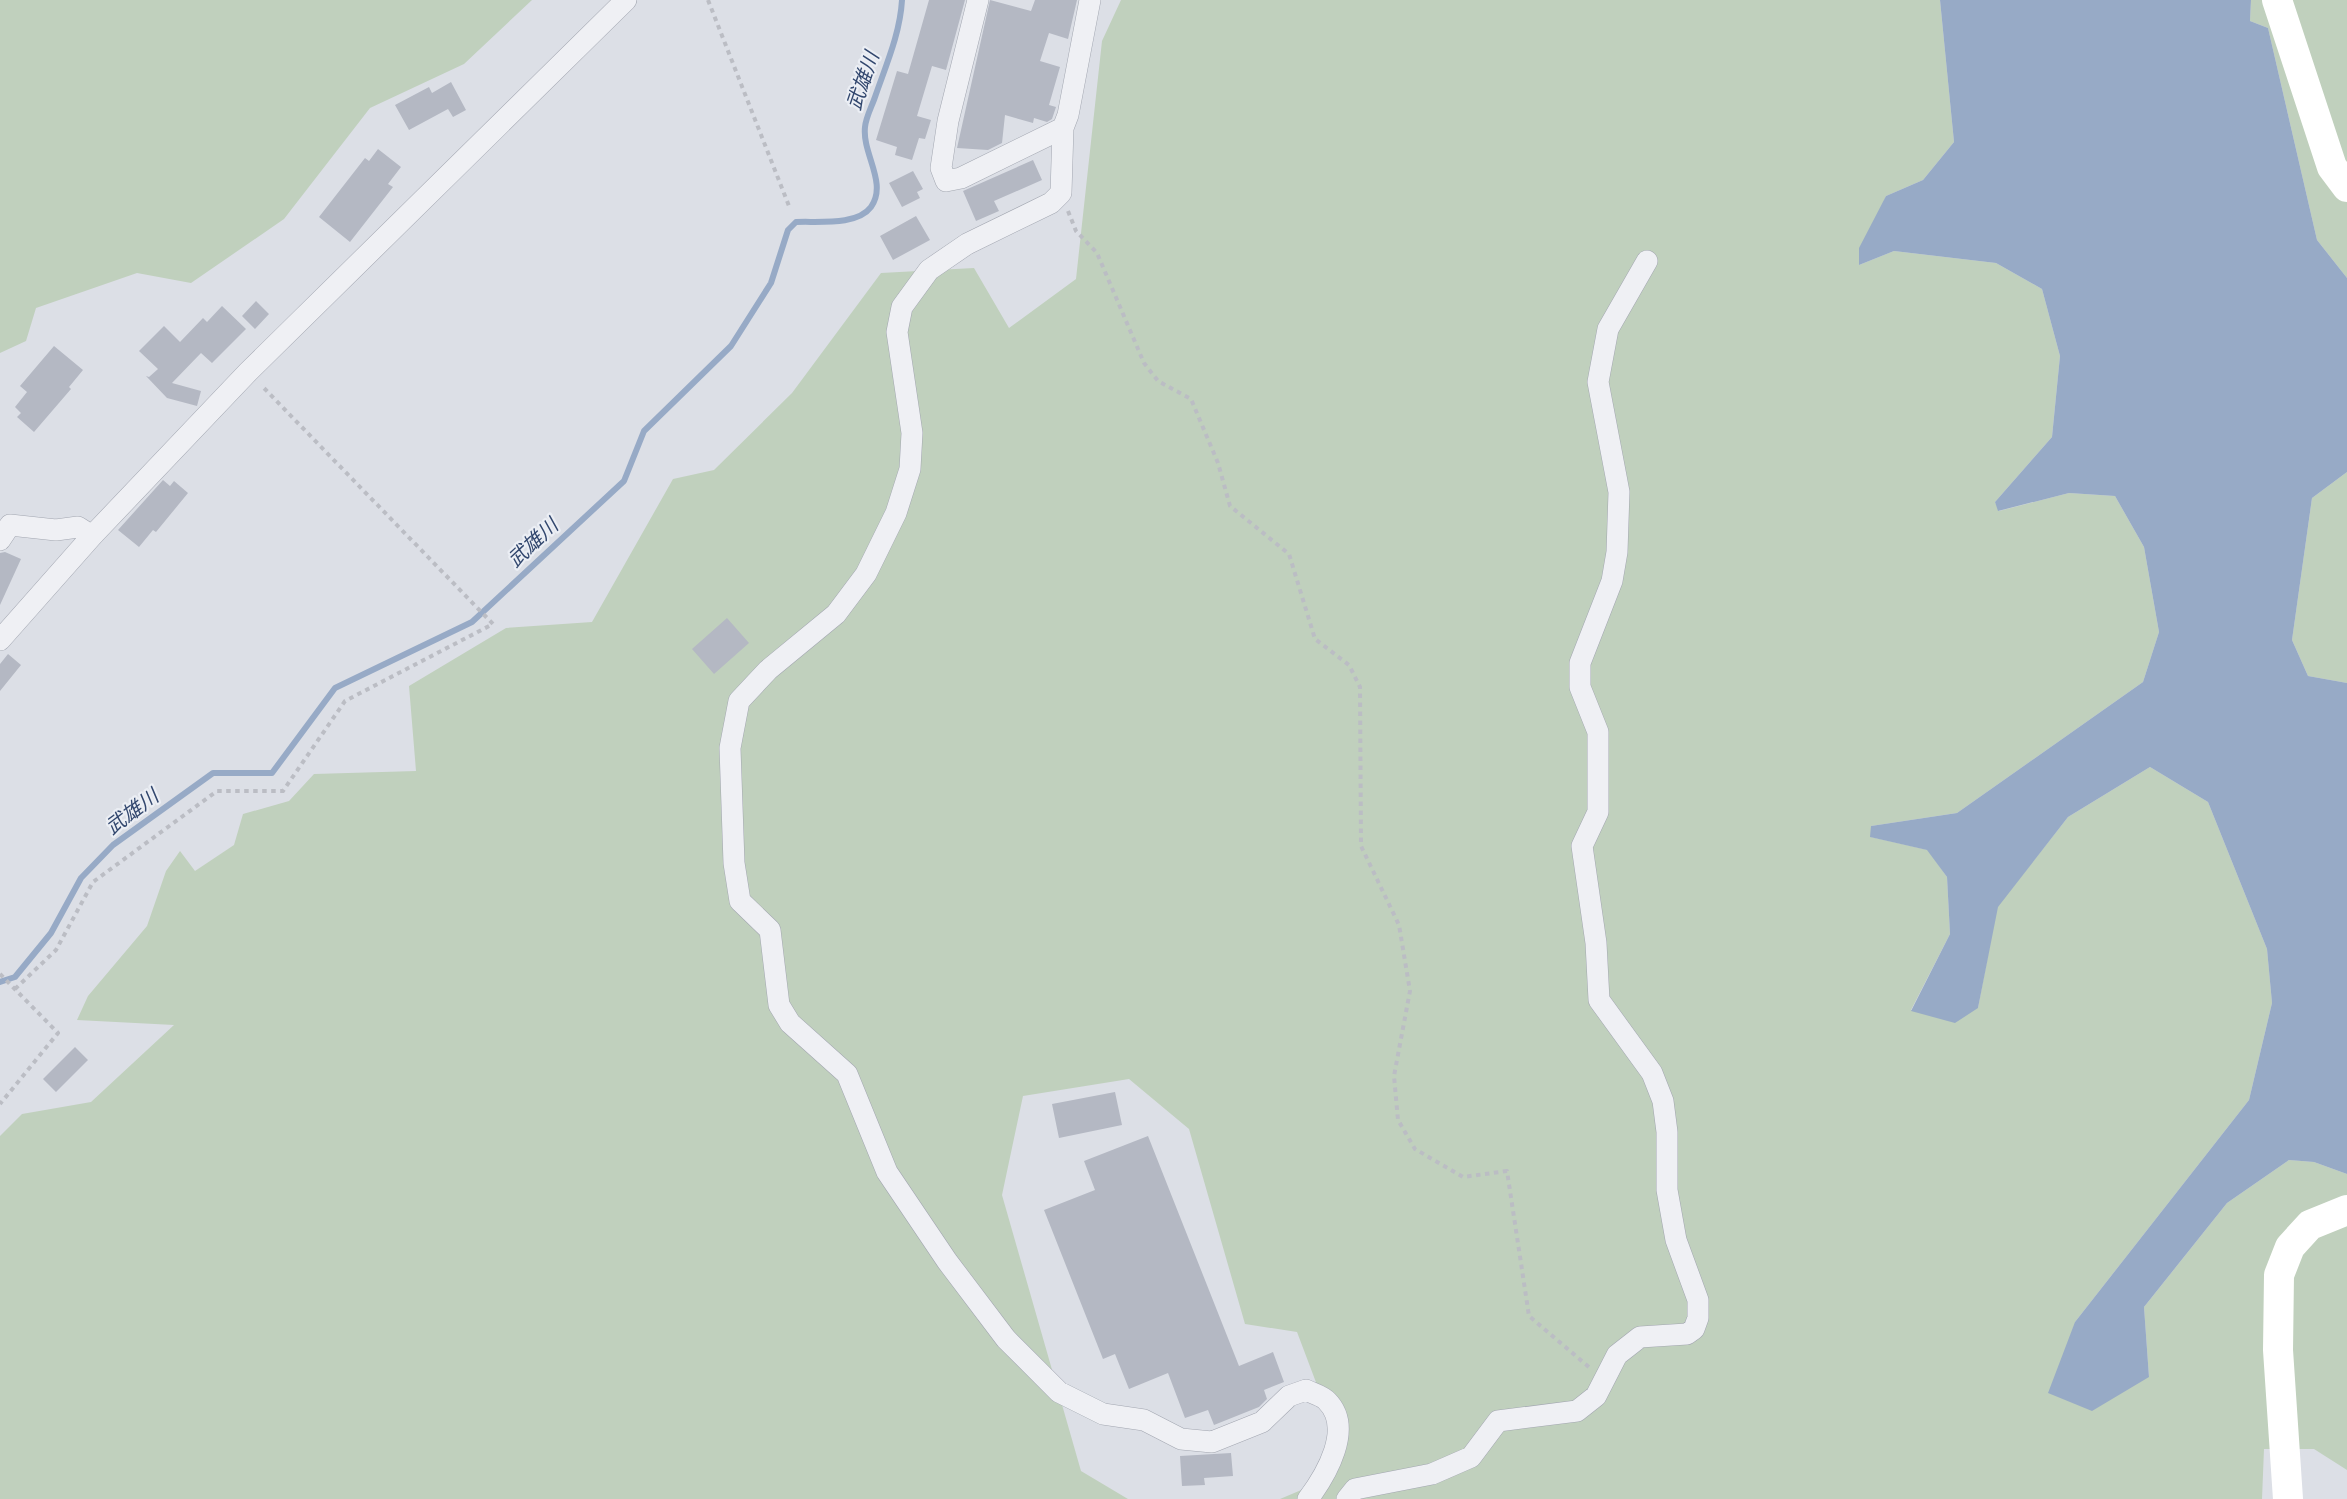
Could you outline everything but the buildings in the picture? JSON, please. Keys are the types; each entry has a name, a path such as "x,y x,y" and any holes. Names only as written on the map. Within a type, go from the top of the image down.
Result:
{"street":[{"path":"0,640 92,536 248,372 626,0"},
{"path":"978,0 948,120 941,168 946,181 962,178 1063,128"},
{"path":"1090,0 1068,114 1063,128 1061,193 1051,203 967,244 929,270 902,307 897,332 912,433 910,469 896,513 866,574 836,614 768,670 739,701 730,748 734,863 740,901 770,930 779,1005 790,1023 847,1074 887,1172 947,1261 1006,1339 1059,1392 1103,1414 1144,1420 1181,1439 1212,1442 1262,1422 1289,1396 1306,1390 1327,1401 1337,1422 1337,1446 1308,1499"},
{"path":"2277,0 2332,167 2347,187"},
{"path":"1347,1499 1355,1489 1432,1474 1471,1457 1498,1421 1577,1411 1596,1396 1617,1355 1640,1337 1687,1334 1694,1329 1698,1318 1698,1300 1676,1240 1667,1190 1667,1132 1663,1101 1652,1073 1599,1000 1596,943 1582,846 1598,812 1598,732 1580,687 1580,663 1612,581 1617,552 1619,492 1598,382 1608,328 1647,261"},
{"path":"0,540 10,525 56,530 78,527 92,536"},
{"path":"2288,1499 2278,1350 2279,1275 2290,1247 2310,1225 2347,1210"}],"path":[{"path":"708,0 789,206"},
{"path":"1061,193 1076,231 1097,253 1144,363 1158,381 1191,399 1218,463 1230,506 1289,554 1315,639 1349,665 1360,687 1361,846 1399,925 1410,991 1394,1076 1398,1120 1415,1149 1463,1177 1508,1171 1529,1316 1596,1374 1596,1396"},
{"path":"15,989 56,950 93,882 217,791 283,790 345,701 494,624 248,372"},
{"path":"0,974 58,1033 0,1104"}],"green space":[{"path":"0,0 532,0 464,64 370,108 284,219 191,283 137,273 36,308 26,341 0,353"},
{"path":"1121,0 1940,0 1954,142 1923,180 1886,196 1859,265 1894,251 1996,263 2042,289 2060,356 2052,437 1995,502 1999,511 2069,493 2115,496 2144,547 2159,632 2143,682 1957,813 1871,826 1871,837 1928,850 1947,877 1950,934 1911,1010 1978,1008 1997,907 2068,817 2150,767 2208,802 2267,949 2272,1003 2249,1100 2075,1322 2149,1377 2144,1307 2227,1203 2289,1160 2314,1162 2347,1174 2347,1470 2314,1449 2264,1449 2262,1499 1280,1499 1306,1488 1334,1430 1297,1332 1245,1324 1189,1129 1129,1079 1023,1096 1002,1195 1081,1471 1128,1499 0,1499 0,1136 22,1114 91,1102 174,1025 77,1020 88,996 147,926 166,871 180,851 195,871 234,845 243,814 289,801 314,774 416,771 409,686 506,628 592,622 673,479 714,470 792,393 881,273 974,268 1009,328 1076,279 1102,41"},
{"path":"2251,0 2347,0 2347,278 2317,240 2268,28 2250,21"},
{"path":"2347,472 2347,683 2308,676 2292,640 2312,498"}],"water":[{"path":"1940,0 2251,0 2250,21 2268,28 2317,240 2347,278 2347,472 2312,498 2292,640 2308,676 2347,683 2347,1174 2314,1162 2289,1160 2227,1203 2144,1307 2149,1377 2092,1411 2048,1393 2075,1322 2249,1100 2272,1003 2267,949 2208,802 2150,767 2068,817 1998,907 1978,1008 1955,1023 1911,1011 1950,934 1947,877 1927,850 1870,837 1871,826 1957,813 2143,682 2159,632 2144,547 2115,496 2069,493 1998,511 1995,502 2052,437 2060,356 2042,289 1996,263 1894,251 1859,265 1859,248 1886,196 1923,180 1954,142"}],"waterway":[{"name":"武雄川","path":"0,982 15,977 51,933 81,878 113,845 213,773 272,773 335,688 472,622 624,481 644,431 731,346 771,283 788,230 796,222 847,220 865,213 871,207 876,198 877,188 867,148 865,127 895,37 902,0"}]}
